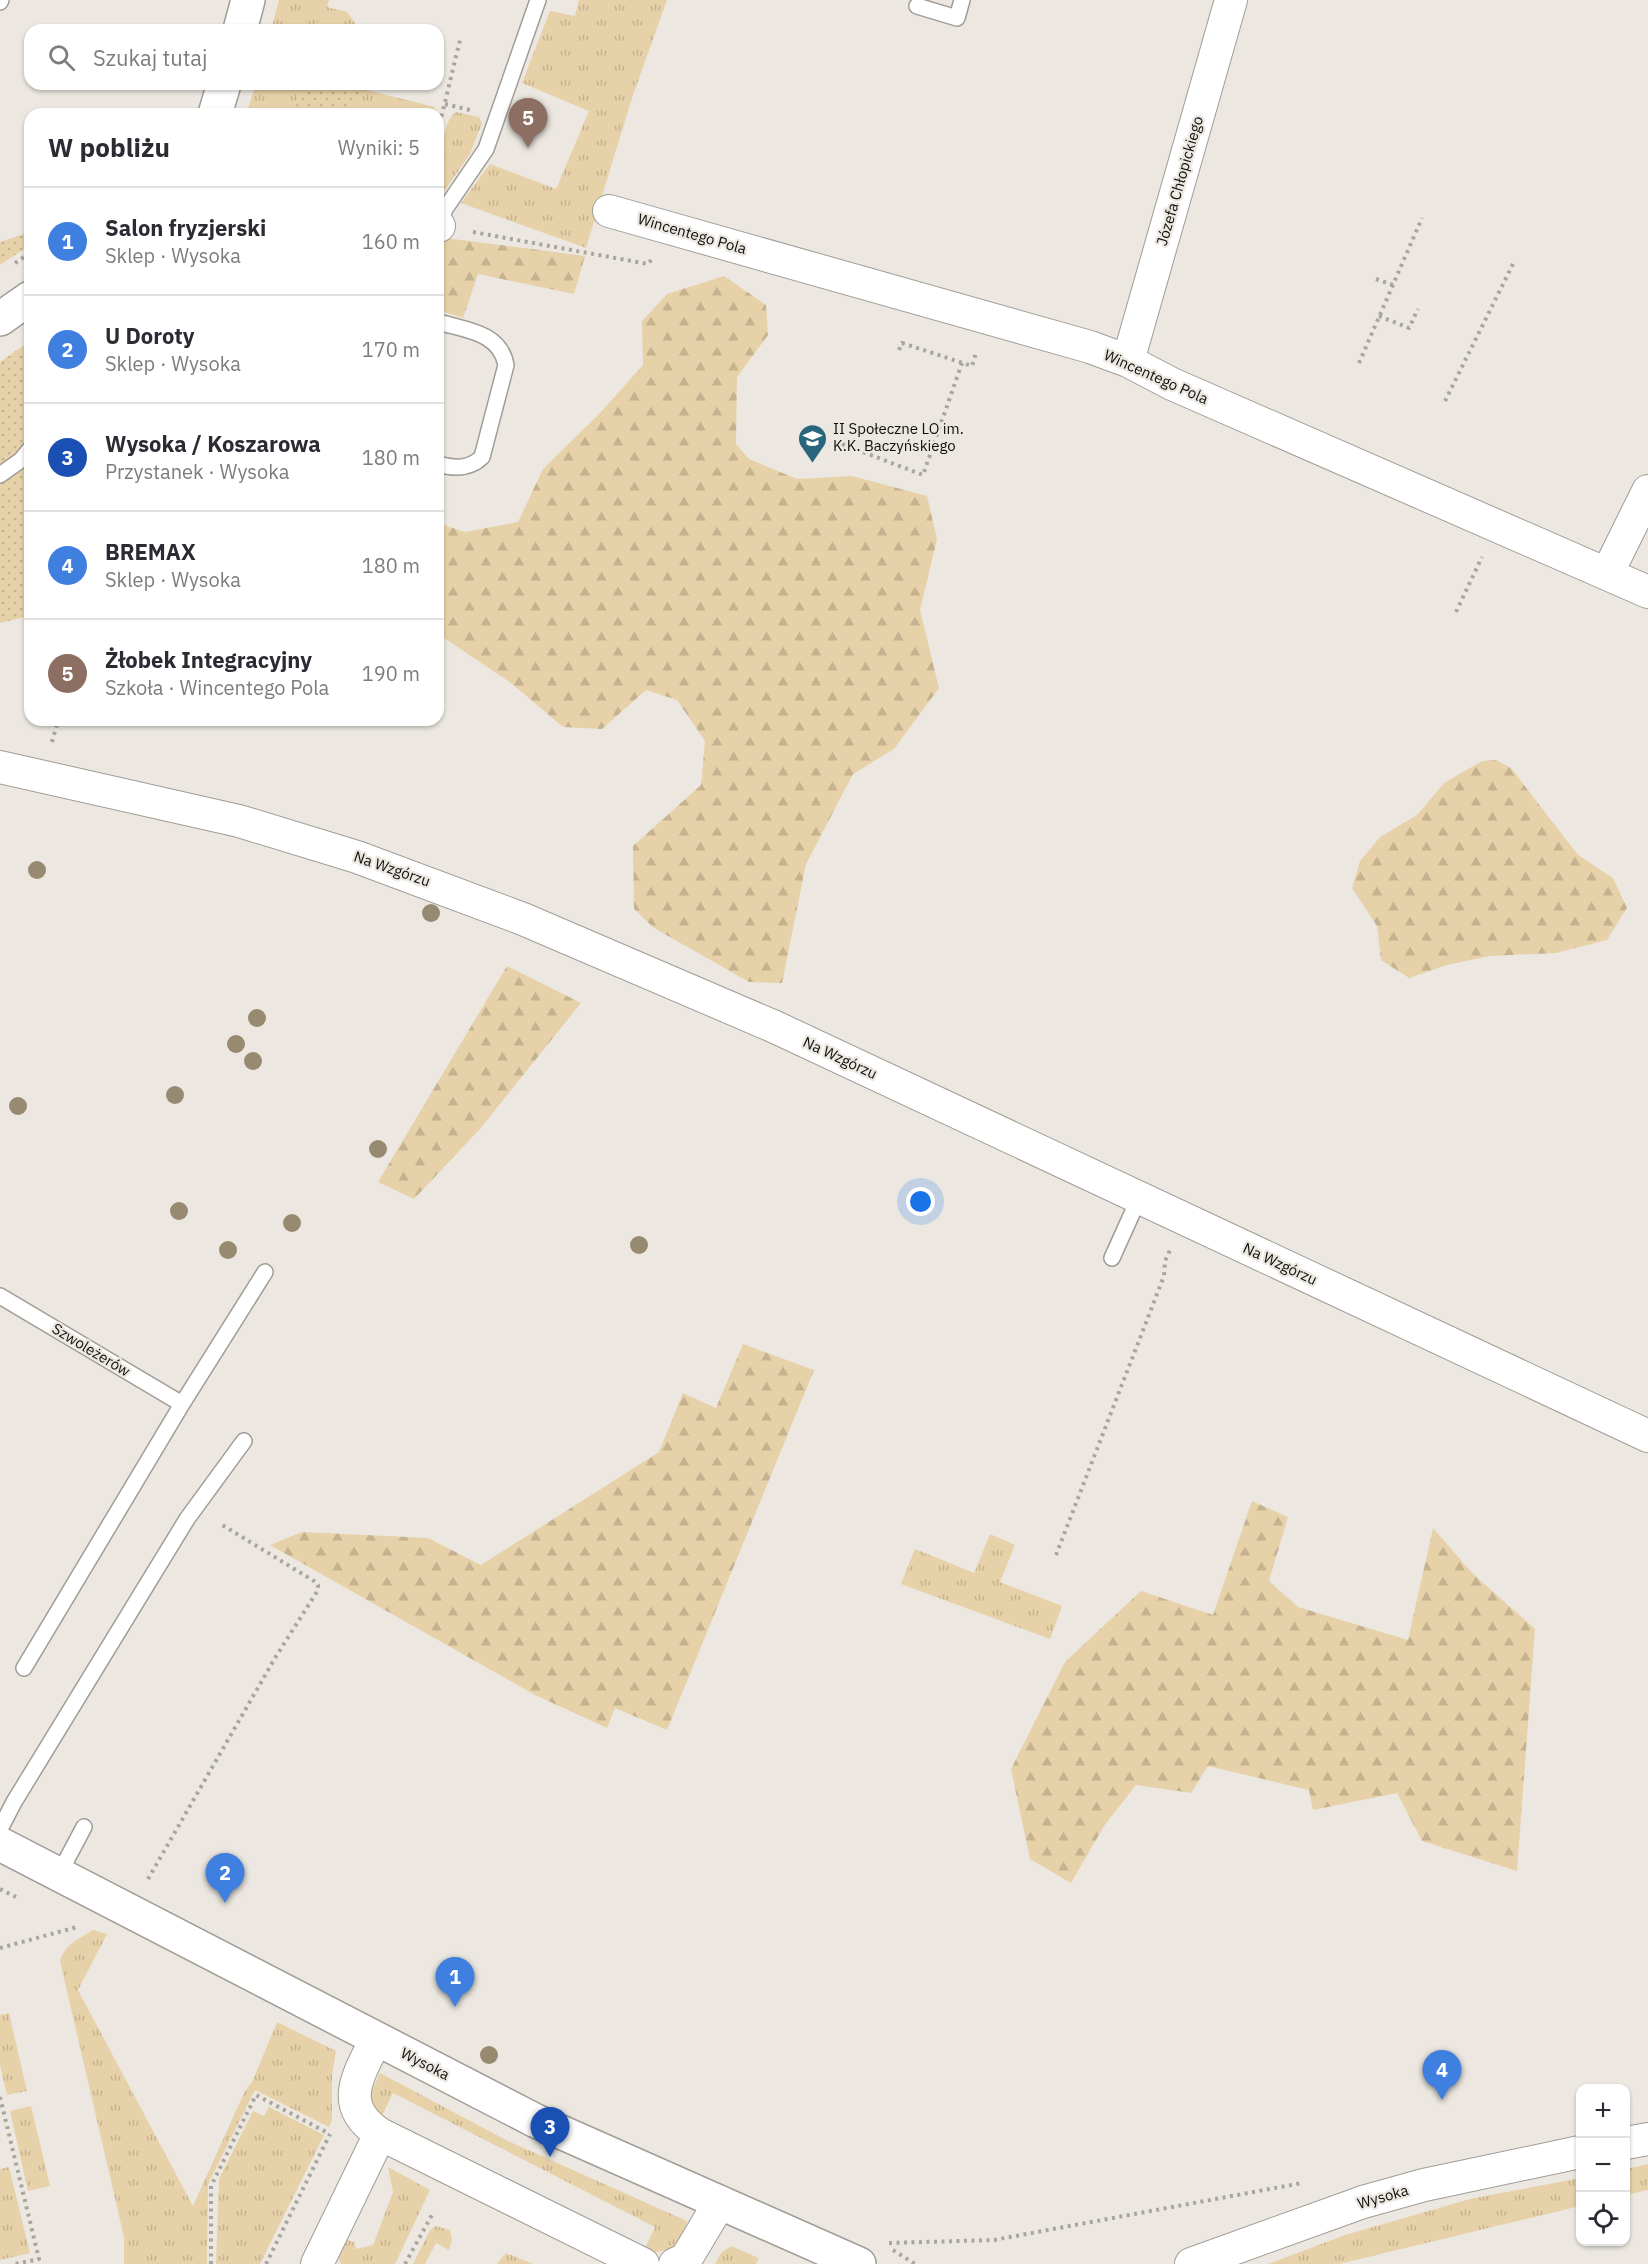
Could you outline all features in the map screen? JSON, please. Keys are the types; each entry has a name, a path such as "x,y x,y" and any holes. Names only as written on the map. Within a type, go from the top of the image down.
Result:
{"street":[{"path":"242,24 248,0"},
{"name":"Józefa Chłopickiego","path":"1128,361 1231,0"},
{"path":"217,108 222,90"},
{"name":"Wincentego Pola","path":"609,211 1090,347 1128,361 1172,384 1648,592"},
{"path":"0,319 24,302"},
{"path":"1607,574 1648,491"},
{"name":"Na Wzgórzu","path":"0,767 238,821 436,884 757,1019 1648,1436"},
{"name":"Wysoka","path":"0,1844 559,2132 720,2202 869,2254"},
{"path":"376,2039 357,2084 354,2100 363,2122 380,2134 643,2264"},
{"path":"317,2264 380,2134"},
{"path":"1630,2142 1648,2139"},
{"name":"Wysoka","path":"1191,2264 1363,2202 1424,2185 1576,2153"},
{"path":"675,2264 686,2259 720,2202"}],"lane":[{"path":"444,212 486,149 538,0"},
{"path":"917,6 957,18 962,0"},
{"path":"444,324 493,340 504,351 506,364 482,457 475,464 460,467 444,465"},
{"path":"0,475 24,456"},
{"path":"1112,1258 1139,1198"},
{"path":"24,1668 182,1404 265,1272"},
{"name":"Szwoleżerów","path":"0,1296 182,1404"},
{"path":"0,1829 20,1792 195,1508 244,1442"},
{"path":"59,1874 84,1827"}],"path":[{"path":"444,108 460,40"},
{"path":"1359,363 1422,219"},
{"path":"444,226 648,264 679,231"},
{"path":"1445,400 1513,264"},
{"path":"1376,279 1393,285"},
{"path":"1379,316 1409,328 1418,309"},
{"path":"899,350 902,343 918,349"},
{"path":"842,444 923,475 962,363"},
{"path":"1456,612 1485,550"},
{"path":"1056,1555 1164,1275"},
{"path":"148,1879 275,1658 318,1590 318,1585 314,1581 195,1508"},
{"path":"211,2264 212,2186 256,2095 330,2134"},
{"path":"0,2097 40,2261 15,2264"},
{"path":"266,2264 334,2123"},
{"path":"869,2254 994,2240 1236,2197"},
{"path":"405,2264 433,2213"}],"green space":[{"path":"279,0 329,0 327,7 347,12 356,24 273,24"},
{"path":"579,0 667,0 632,98 586,248 461,203 490,164 556,189 589,111 522,83 550,11 575,16"},
{"path":"254,90 367,90 435,107 435,108 248,108"},
{"path":"300,90 359,90 355,108 296,108"},
{"path":"456,112 479,117 482,123 470,154 444,192 444,137 451,117"},
{"path":"24,234 24,249 0,265 0,242"},
{"path":"444,238 585,256 574,294 478,274 463,318 444,312"},
{"path":"724,276 766,305 768,335 737,377 736,444 749,459 797,479 852,476 927,496 937,539 920,610 939,688 894,749 853,774 806,864 782,983 749,982 654,928 634,909 633,846 701,785 705,741 677,700 646,690 602,729 563,727 511,683 444,638 444,525 465,532 518,522 543,469 599,414 643,365 642,321 667,294"},
{"path":"24,345 24,617 0,623 0,362"},
{"path":"1496,760 1511,768 1578,855 1613,878 1627,908 1607,940 1556,953 1490,956 1447,965 1409,978 1381,960 1377,926 1352,888 1360,861 1380,837 1417,815 1444,783 1482,761"},
{"path":"507,966 581,1003 479,1130 414,1199 378,1182"},
{"path":"743,1344 814,1370 667,1730 615,1708 607,1728 535,1695 270,1545 302,1532 428,1538 481,1565 659,1452 683,1393 716,1408"},
{"path":"1252,1501 1288,1517 1269,1581 1298,1607 1408,1640 1433,1528 1472,1573 1535,1629 1517,1871 1422,1841 1397,1793 1313,1810 1309,1790 1208,1766 1191,1793 1136,1785 1104,1826 1071,1883 1030,1859 1011,1769 1065,1662 1141,1591 1213,1615"},
{"path":"990,1534 1015,1545 1000,1582 1062,1606 1050,1639 901,1584 915,1549 974,1573"},
{"path":"93,1930 107,1934 78,1990 193,2206 244,2093 253,2080 277,2022 336,2051 332,2076 332,2120 329,2127 255,2090 208,2184 207,2264 124,2264 124,2237 60,1961 69,1946"},
{"path":"9,2013 27,2091 7,2095 0,2065 0,2015"},
{"path":"380,2073 508,2141 687,2221 681,2236 672,2247 666,2250 652,2252 644,2250 655,2227 393,2093 381,2118 370,2101"},
{"path":"31,2106 50,2186 28,2191 10,2111"},
{"path":"269,2107 324,2135 260,2264 216,2264 219,2179 253,2111 264,2116"},
{"path":"1648,2164 1648,2190 1630,2194 1630,2168"},
{"path":"9,2167 30,2253 0,2260 0,2169"},
{"path":"388,2167 430,2190 395,2264 341,2264 335,2250 347,2240 354,2242 356,2249 373,2245 393,2192"},
{"path":"1576,2179 1576,2207 1339,2264 1268,2264 1345,2235 1470,2199"},
{"path":"436,2226 450,2230 452,2240 449,2250 436,2243 425,2264 413,2264 430,2230"},
{"path":"731,2246 759,2258 756,2264 715,2264 721,2253"},
{"path":"506,2253 533,2264 497,2264"}],"place":[{"name":"Żłobek Integracyjny","path":"528,148"},
{"name":"II Społeczne LO im. K.K. Baczyńskiego","path":"812,464"},
{"name":"U Doroty","path":"225,1903"},
{"name":"Salon fryzjerski","path":"455,2007"},
{"name":"BREMAX","path":"1442,2100"},
{"name":"Wysoka / Koszarowa","path":"550,2157"}]}
